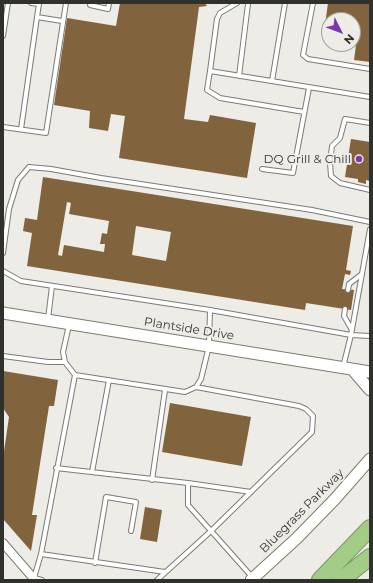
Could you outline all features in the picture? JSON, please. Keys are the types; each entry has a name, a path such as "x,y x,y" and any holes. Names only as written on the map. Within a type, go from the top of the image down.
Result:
{"highway":[{"path":"320,580 370,528"},
{"path":"341,580 370,557"}],"street":[{"name":"Plantside Drive","path":"3,313 370,372"},
{"path":"348,368 370,390"},
{"name":"Bluegrass Parkway","path":"252,579 335,499 370,459"},
{"path":"3,544 36,580"}],"lane":[{"path":"3,36 8,3"},
{"path":"20,130 39,4 31,3"},
{"path":"3,127 46,133 62,21 66,3"},
{"path":"90,6 108,9 109,3"},
{"path":"237,3 220,13 217,20 207,90 220,98 304,112"},
{"path":"239,76 246,3"},
{"path":"272,81 285,3"},
{"path":"313,3 303,55 308,59 370,69"},
{"path":"37,17 62,21"},
{"path":"210,71 370,97"},
{"path":"262,169 293,173 309,88"},
{"path":"370,123 345,119 340,138 332,146 330,163 331,176 340,183 370,190"},
{"path":"3,253 9,209 18,180 29,167 51,169 312,210 370,222"},
{"path":"348,368 352,333 370,229"},
{"path":"3,271 21,281 370,336"},
{"path":"348,290 350,284 362,274"},
{"path":"48,320 52,286"},
{"path":"345,309 344,316 352,333"},
{"path":"70,323 63,352 65,362 75,375 165,390 186,392 196,387 201,379 209,346 210,310"},
{"path":"3,356 48,362 65,362"},
{"path":"36,580 56,468 75,375"},
{"path":"92,472 109,380"},
{"path":"157,580 211,531 312,432 313,416 306,409 299,406 196,387"},
{"path":"152,480 165,390"},
{"path":"56,468 188,483 251,492"},
{"path":"188,483 188,505 252,579"},
{"path":"95,563 106,497 136,502 131,531"},
{"path":"41,554 95,563 166,572"}],"building":[{"path":"120,3 205,3 207,6 199,7 184,119 208,122 210,115 256,123 247,178 119,158 125,116 111,114 108,131 89,128 90,111 54,105 67,18 116,26"},
{"path":"328,3 370,3 370,62 354,60 355,52 361,52 361,12 327,12"},
{"name":"DQ Grill & Chill","path":"351,139 370,142 370,181 366,180 366,184 358,182 358,179 345,177"},
{"path":"43,177 353,226 346,270 351,271 350,275 345,274 342,289 354,290 351,310 306,303 305,310 27,266 32,233 23,231 25,218 37,220","holes":["67,202 71,203 69,214 109,221 107,234 102,233 100,244 105,244 104,252 64,245 62,256 58,255","136,226 171,232 166,261 132,255"]},
{"path":"3,371 58,380 54,406 49,406 32,515 37,515 31,551 3,519 3,458 9,417 3,408"},
{"path":"170,403 251,417 242,466 162,452"},
{"path":"145,507 162,510 157,542 140,539"}],"place":[{"name":"DQ Grill & Chill","path":"359,159"}]}
